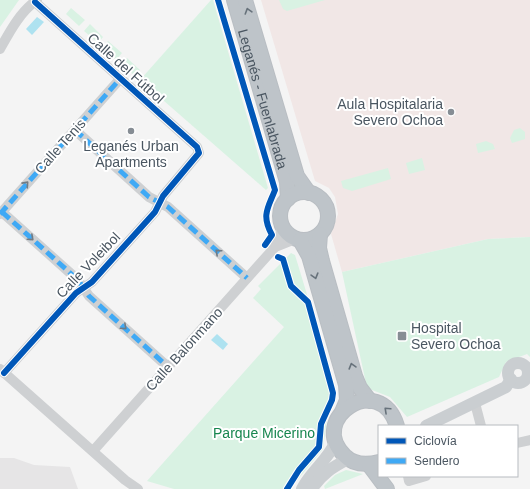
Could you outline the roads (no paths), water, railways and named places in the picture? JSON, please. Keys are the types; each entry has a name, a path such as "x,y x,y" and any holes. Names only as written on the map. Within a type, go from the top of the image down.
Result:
{"highway":[{"name":"Leganés - Fuenlabrada","path":"234,0 287,182 288,199 280,213 282,225"},
{"name":"Leganés - Fuenlabrada","path":"245,0 297,176 309,193 320,199 327,208 328,219 320,234 319,248 355,376 360,388 370,400"},
{"path":"288,199 301,192 309,193"},
{"path":"282,225 288,234 298,239 307,240 320,234"},
{"path":"298,239 309,256 346,385 347,400 336,422 334,432 335,443 340,452 348,459 358,464 374,463"},
{"path":"342,412 349,405 359,401 370,400 380,403 388,409 395,418 397,425"},
{"path":"381,477 387,489"},
{"path":"386,477 387,489"}],"main road":[{"path":"428,425 506,387 511,380 509,370 515,364 524,366 529,374"},
{"path":"302,489 314,471 330,454 335,443"},
{"path":"312,489 320,477 348,459"}],"street":[{"path":"0,49 21,15 36,1"},
{"name":"Calle del Fútbol","path":"36,1 120,79 197,147 199,153"},
{"name":"Calle Tenis","path":"1,213 120,79"},
{"path":"75,130 149,197 168,207 247,278"},
{"name":"Calle Voleibol","path":"2,371 76,293 84,288 99,274 155,212 163,196 199,153"},
{"path":"1,213 78,280 89,296 168,367"},
{"name":"Calle Balonmano","path":"93,451 275,247 280,236 282,225"},
{"name":"Calle Balonmano","path":"275,247 298,239"},
{"path":"2,371 125,480 138,489"},
{"path":"475,403 481,425"},
{"path":"518,443 530,440"},
{"path":"408,477 409,481 423,477"}],"water":[{"path":"37,17 44,22 32,35 26,29"},
{"path":"217,334 228,344 223,350 211,340"}],"place":[{"name":"Aula Hospitalaria Severo Ochoa","path":"451,112"},
{"name":"Leganés Urban Apartments","path":"131,131"},
{"name":"Hospital Severo Ochoa","path":"402,336"}],"park label":[{"name":"Parque Micerino","path":"264,433"}]}
